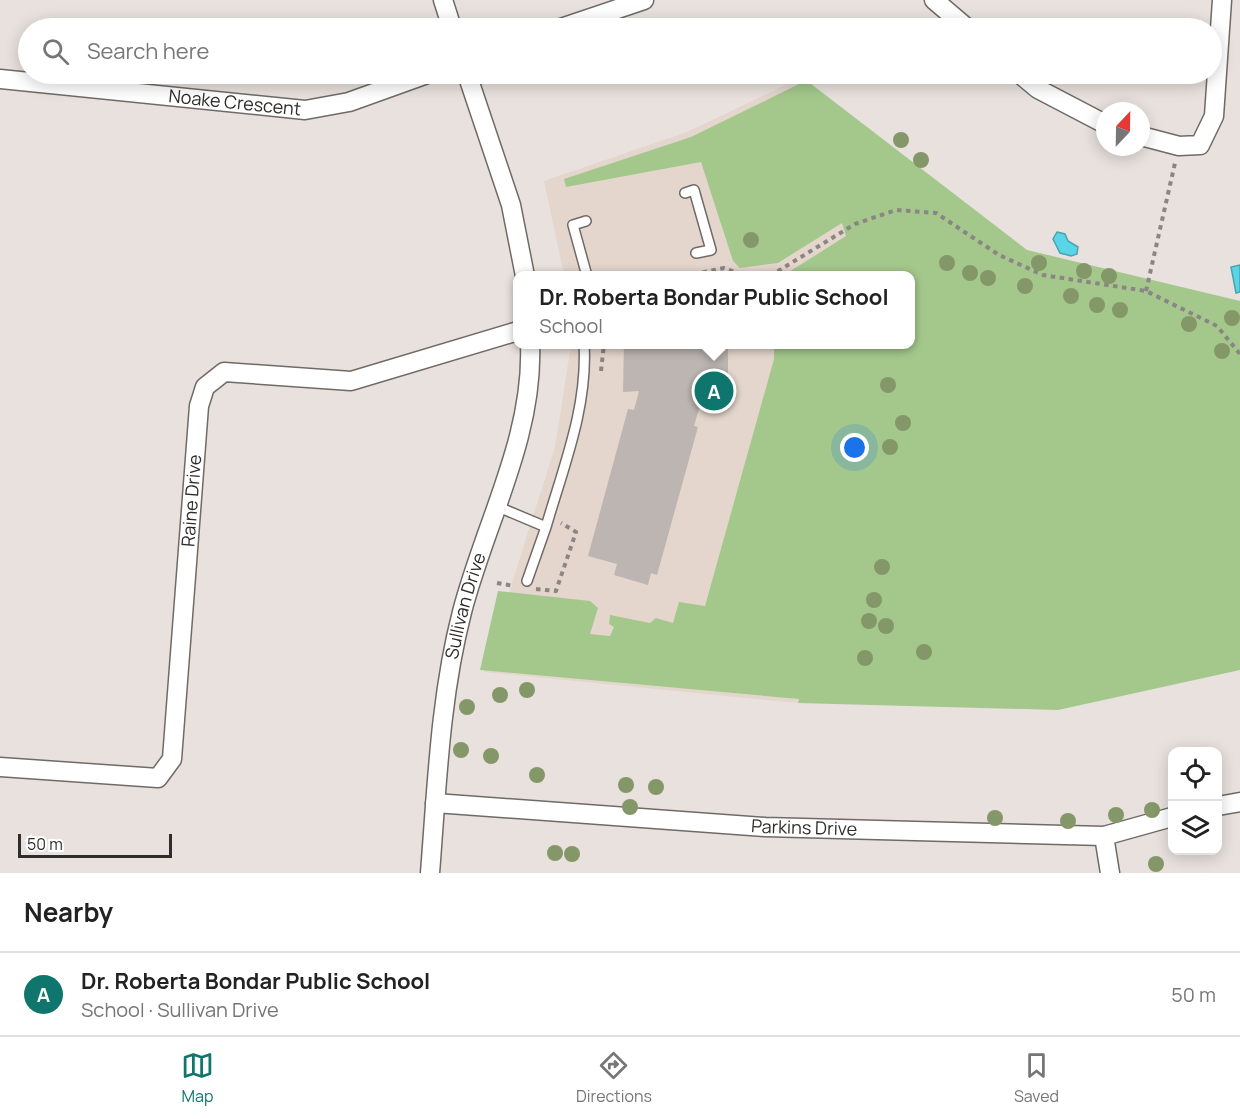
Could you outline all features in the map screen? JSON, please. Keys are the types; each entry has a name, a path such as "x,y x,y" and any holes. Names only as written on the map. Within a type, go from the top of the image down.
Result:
{"street":[{"path":"443,0 449,18"},
{"path":"591,18 644,0"},
{"path":"934,0 955,18"},
{"path":"1221,18 1222,0"},
{"name":"Noake Crescent","path":"0,79 18,81"},
{"name":"Noake Crescent","path":"49,84 305,110 349,102 399,84"},
{"path":"470,84 511,205 524,271"},
{"path":"1032,84 1096,119"},
{"path":"1150,138 1179,146 1200,145 1214,116 1216,84"},
{"name":"Raine Drive","path":"0,766 158,778 172,759 199,406 205,387 224,372 351,381 513,332"},
{"name":"Sullivan Drive","path":"430,873 445,690 463,610 522,422 532,377 530,349"},
{"path":"1222,805 1240,802"},
{"name":"Parkins Drive","path":"435,803 473,808 765,827 1104,836 1168,818"},
{"path":"1104,836 1110,873"}],"lane":[{"path":"685,193 694,190 711,250 696,253"},
{"path":"586,221 573,225 586,271"},
{"path":"527,581 575,431 585,365 584,349"},
{"path":"496,506 546,527"}],"path":[{"path":"1146,291 1179,146"},
{"path":"778,271 855,224 896,210 936,213 999,255 1042,275 1146,291 1217,326 1240,354"},
{"path":"709,271 724,268 732,271"}],"shaded area":[{"path":"787,84 804,84 856,271 563,271 544,181 687,132"},
{"path":"570,349 870,349 844,548 798,703 484,672 555,447"}],"green space":[{"path":"799,84 811,84 1027,250 1240,301 1240,670 1058,710 798,703 799,699 480,670 498,591 590,601 598,608 590,634 610,636 614,627 609,624 610,615 650,623 656,618 673,623 679,602 705,606 774,359 774,349 915,349 915,271 790,271 846,236 842,223 778,263 740,268 733,261 701,162 566,187 564,179 691,137"}],"water":[{"path":"1057,232 1065,234 1068,241 1078,247 1077,254 1071,256 1060,253 1053,239"},
{"path":"1240,265 1240,292 1236,293 1231,267"}],"building":[{"path":"624,349 728,349 728,374 719,374 719,403 701,402 694,426 698,427 657,575 651,573 648,585 614,575 617,564 588,556 628,409 634,410 639,391 623,392"}],"place":[{"name":"Dr. Roberta Bondar Public School","path":"714,391"}]}
